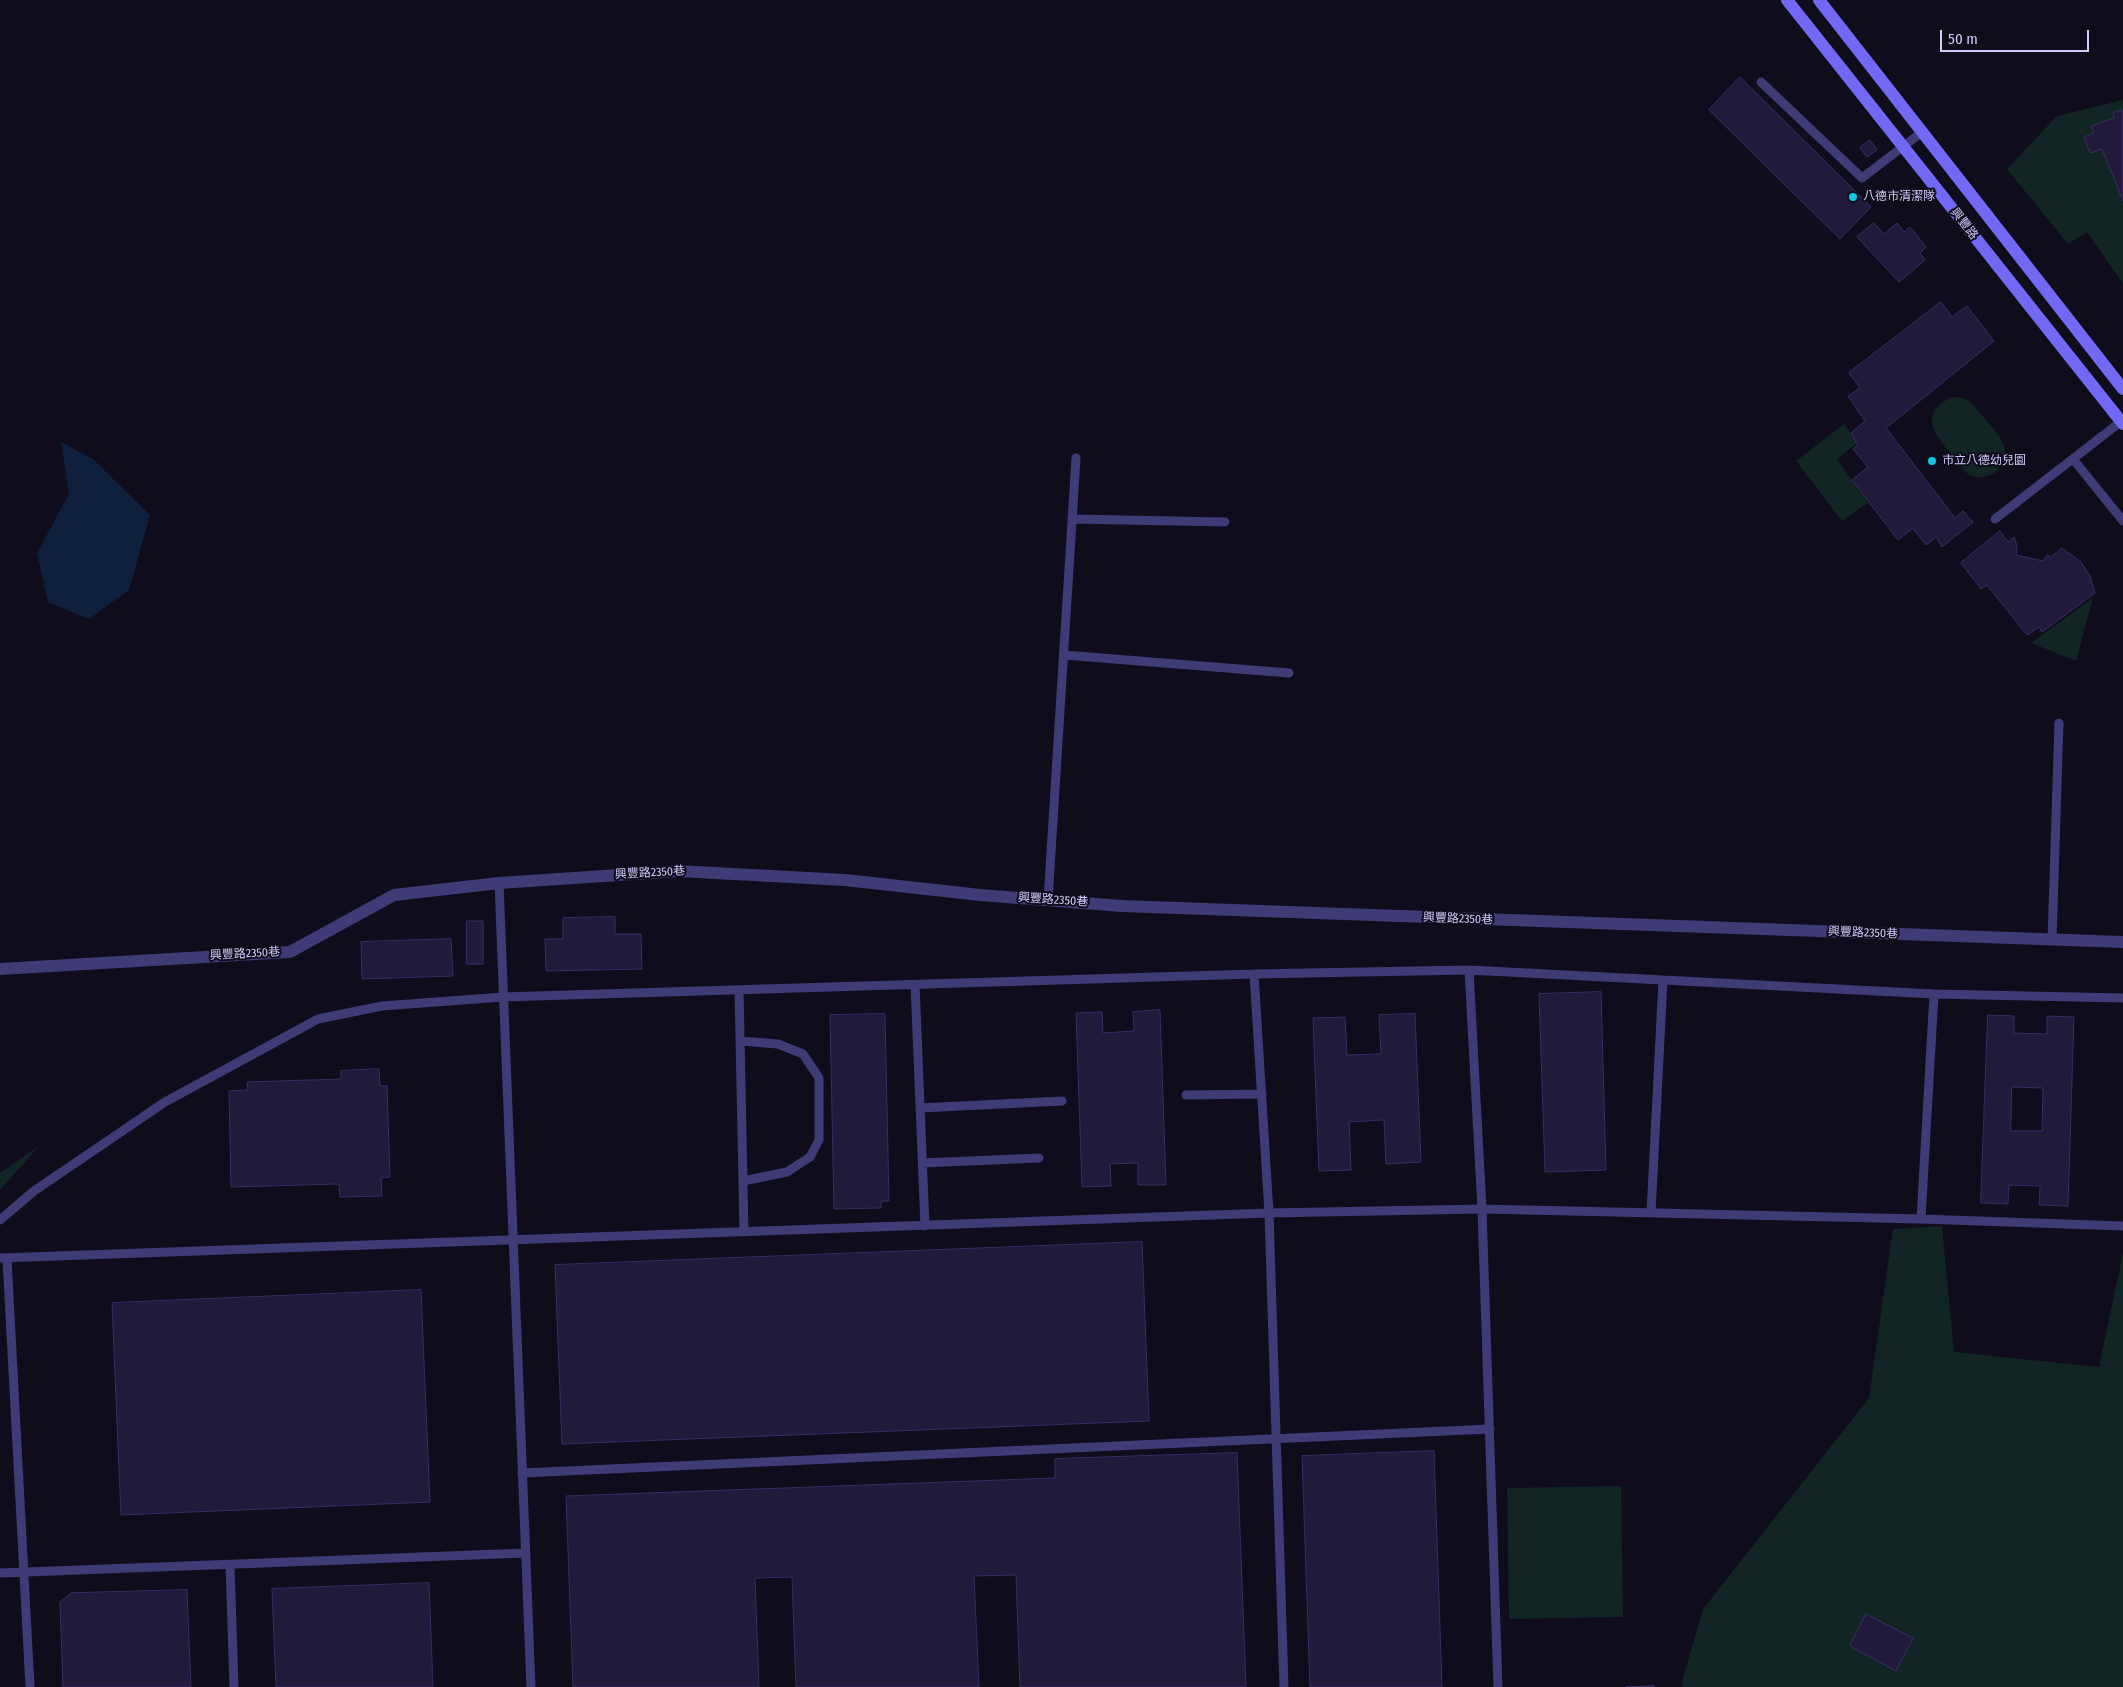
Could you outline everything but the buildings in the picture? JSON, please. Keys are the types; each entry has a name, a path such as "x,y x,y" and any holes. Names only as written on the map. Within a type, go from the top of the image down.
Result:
{"main road":[{"name":"興豐路","path":"1787,0 2122,422"},
{"name":"興豐路","path":"1819,0 2123,389"}],"street":[{"name":"興豐路2350巷","path":"0,969 290,952 394,895 498,883 678,871 845,880 980,895 1122,906 2123,942"}],"lane":[{"path":"1761,82 1862,178 1922,132"},
{"path":"1995,519 2122,422"},
{"path":"1048,900 1076,458"},
{"path":"2073,459 2123,521"},
{"path":"1072,519 1225,522"},
{"path":"1064,655 1289,673"},
{"path":"2052,940 2059,723"},
{"path":"498,883 531,1687"},
{"path":"0,1220 34,1191 165,1102 318,1019 382,1006 503,997 1254,974 1469,970 1934,994 2123,998"},
{"path":"1469,970 1482,1209 1498,1687"},
{"path":"1254,974 1269,1213 1284,1687"},
{"path":"1651,1213 1663,980"},
{"path":"915,985 925,1226"},
{"path":"739,990 744,1232"},
{"path":"1921,1219 1934,994"},
{"path":"740,1041 778,1044 803,1054 820,1078 819,1140 810,1157 787,1172 743,1181"},
{"path":"1186,1095 1262,1094"},
{"path":"920,1108 1062,1101"},
{"path":"923,1163 1039,1158"},
{"path":"30,1687 4,1259 1269,1213 1482,1209 1921,1219 2123,1226"},
{"path":"522,1473 1490,1429"},
{"path":"0,1573 526,1553"},
{"path":"230,1565 234,1687"}],"green space":[{"path":"2123,100 2123,284 2087,232 2068,244 2007,169 2057,116"},
{"path":"1952,397 1966,399 1978,410 2000,437 2005,450 2005,457 1994,473 1987,476 1971,476 1961,467 1939,439 1932,424 1932,416 1935,409 1941,403"},
{"path":"1844,424 1857,443 1837,459 1868,503 1842,521 1796,461"},
{"path":"2093,598 2076,661 2031,643"},
{"path":"39,1146 0,1190 0,1173"},
{"path":"1942,1226 1954,1352 2099,1367 2123,1253 2123,1687 1683,1687 1682,1681 1703,1609 1869,1398 1893,1229"},
{"path":"1621,1486 1623,1617 1509,1619 1507,1488"}],"water":[{"path":"61,442 93,459 150,515 129,590 89,619 48,602 37,553 69,494"}],"place":[{"name":"八德市清潔隊","path":"1853,197"},
{"name":"市立八德幼兒園","path":"1932,461"}]}
